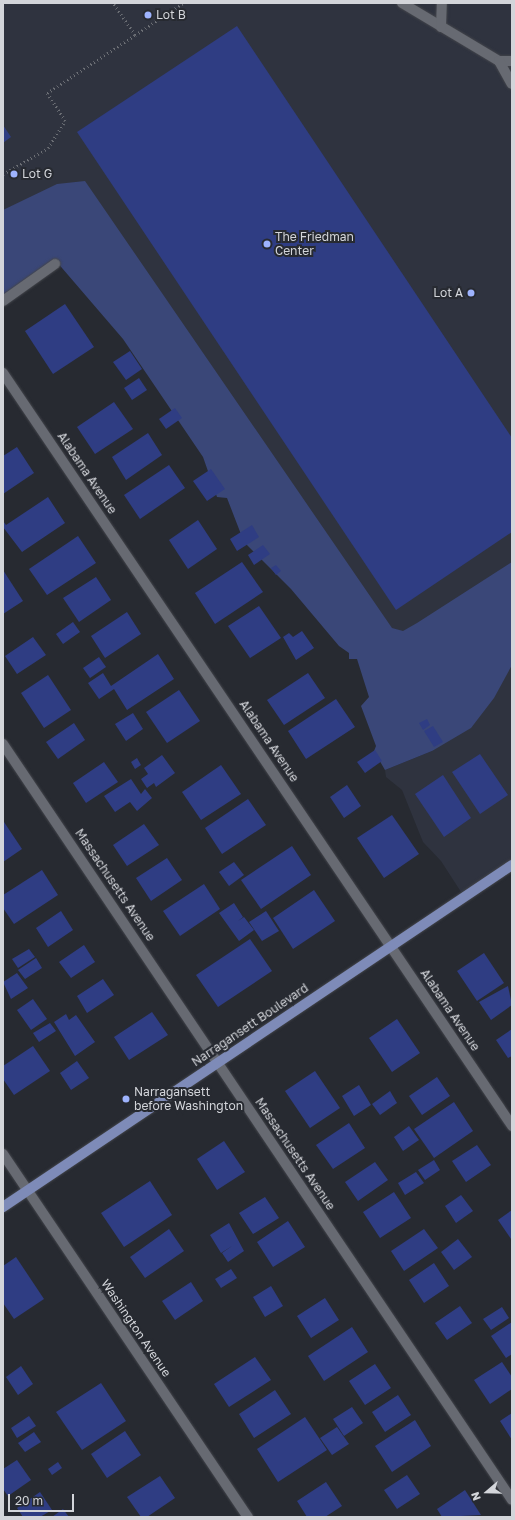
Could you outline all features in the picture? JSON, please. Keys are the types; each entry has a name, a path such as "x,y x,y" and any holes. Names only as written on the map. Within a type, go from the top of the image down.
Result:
{"main road":[{"name":"Narragansett Boulevard","path":"3,1207 512,865"}],"street":[{"path":"402,3 499,61 512,84"},
{"path":"441,27 442,3"},
{"path":"499,61 512,61"},
{"path":"3,301 55,264"},
{"name":"Alabama Avenue","path":"3,373 512,1126"},
{"name":"Massachusetts Avenue","path":"3,744 512,1500"},
{"name":"Washington Avenue","path":"3,1154 248,1517"}],"path":[{"path":"113,3 135,35"},
{"path":"3,174 48,148 65,121 46,93 183,3"}],"shaded area":[{"path":"3,3 512,3 512,628 399,707 59,244 3,280"},
{"path":"85,181 392,628 403,631 512,562 512,665 494,698 471,728 432,751 385,770 374,751 376,746 361,706 369,697 357,659 349,659 349,653 339,646 291,589 244,542 227,498 217,497 203,457 123,339 56,261 3,299 3,210 57,184"},
{"path":"512,665 512,863 463,895 441,861 423,842 402,790 386,777 385,770 432,751"}],"building":[{"name":"The Friedman Center","path":"237,26 512,438 512,532 396,610 77,132"},
{"path":"3,125 11,137 3,143"},
{"path":"65,304 94,347 53,374 25,331"},
{"path":"130,351 142,369 126,380 113,362"},
{"path":"139,378 147,390 132,400 124,388"},
{"path":"114,402 133,429 95,454 77,427"},
{"path":"175,408 182,418 166,429 159,419"},
{"path":"148,433 162,455 126,480 112,457"},
{"path":"17,447 34,473 3,494 3,456"},
{"path":"169,465 185,488 140,519 124,495"},
{"path":"211,469 225,489 207,501 193,481"},
{"path":"48,497 65,523 22,552 3,527 3,521 6,525"},
{"path":"198,520 217,549 188,569 169,540"},
{"path":"252,525 259,537 237,551 230,539"},
{"path":"78,536 96,563 47,595 29,569"},
{"path":"263,545 270,554 254,565 248,555"},
{"path":"242,562 263,592 215,624 195,593"},
{"path":"276,565 281,571 276,575 271,568"},
{"path":"3,570 23,601 3,614"},
{"path":"96,577 111,600 79,622 63,598"},
{"path":"259,606 281,638 250,658 228,626"},
{"path":"127,612 141,634 105,658 91,636"},
{"path":"73,622 80,632 63,644 56,634"},
{"path":"302,631 314,648 296,660 283,637 289,633 293,637"},
{"path":"33,637 46,655 17,674 5,656"},
{"path":"158,654 174,679 127,710 114,689 99,699 88,683 103,673 111,686"},
{"path":"99,657 106,667 90,678 83,668"},
{"path":"308,673 325,698 284,725 267,700"},
{"path":"48,675 71,710 44,728 21,693"},
{"path":"179,690 200,721 167,743 146,712"},
{"path":"336,699 355,727 306,759 288,731"},
{"path":"133,713 143,729 126,741 115,724"},
{"path":"427,719 430,725 423,730 419,723"},
{"path":"74,723 85,740 58,759 46,742"},
{"path":"433,726 443,742 434,747 424,731"},
{"path":"375,750 382,761 365,773 357,762"},
{"path":"480,754 508,795 480,814 452,772"},
{"path":"162,755 175,773 156,787 154,783 147,788 141,779 148,774 144,768"},
{"path":"137,758 141,765 135,769 131,762"},
{"path":"104,762 118,782 86,803 73,783"},
{"path":"221,765 241,794 201,820 182,792"},
{"path":"443,775 471,818 444,837 415,794"},
{"path":"131,779 141,794 145,789 152,798 137,811 130,802 115,812 104,796"},
{"path":"347,785 361,806 344,818 330,797"},
{"path":"248,799 266,825 222,854 205,828"},
{"path":"392,815 419,854 384,878 357,838"},
{"path":"4,822 22,849 3,862 3,823"},
{"path":"144,824 159,845 127,866 113,845"},
{"path":"292,846 311,875 261,909 241,880"},
{"path":"167,858 182,880 151,901 136,878"},
{"path":"234,862 244,875 229,886 219,872"},
{"path":"42,870 58,895 14,924 3,908 3,895"},
{"path":"204,884 220,909 180,936 163,911"},
{"path":"314,890 335,921 293,949 273,918"},
{"path":"234,903 243,917 238,921 244,917 254,930 239,941 219,913"},
{"path":"61,911 73,930 48,947 36,928"},
{"path":"266,911 279,931 262,941 249,922"},
{"path":"250,939 272,971 218,1007 196,975"},
{"path":"84,945 95,962 71,978 59,962"},
{"path":"29,949 35,957 18,968 12,959"},
{"path":"484,953 504,983 477,1001 457,971"},
{"path":"36,958 42,968 25,979 18,970"},
{"path":"17,973 28,988 11,999 3,982"},
{"path":"103,979 114,995 87,1013 77,996"},
{"path":"508,986 512,1005 491,1020 479,1002"},
{"path":"33,999 47,1019 31,1030 17,1010"},
{"path":"152,1012 168,1035 129,1060 114,1037"},
{"path":"66,1014 69,1020 76,1015 95,1042 75,1056 54,1022"},
{"path":"397,1019 420,1053 392,1072 369,1038"},
{"path":"50,1023 56,1031 39,1042 33,1033"},
{"path":"512,1029 512,1056 508,1058 496,1040"},
{"path":"33,1046 50,1071 14,1095 3,1079 3,1066"},
{"path":"77,1061 89,1078 71,1090 60,1073"},
{"path":"315,1071 340,1108 310,1128 285,1091"},
{"path":"437,1077 450,1096 422,1115 409,1096"},
{"path":"359,1085 371,1105 354,1116 342,1096"},
{"path":"390,1091 397,1103 380,1115 372,1104"},
{"path":"454,1102 473,1131 434,1158 414,1129"},
{"path":"349,1123 365,1148 333,1169 316,1145"},
{"path":"409,1126 419,1140 403,1151 394,1137"},
{"path":"224,1141 245,1172 217,1190 197,1159"},
{"path":"477,1145 491,1165 466,1182 452,1161"},
{"path":"434,1160 440,1170 425,1180 418,1170"},
{"path":"375,1162 388,1180 358,1201 345,1182"},
{"path":"416,1172 424,1183 405,1195 398,1183"},
{"path":"150,1181 172,1215 124,1247 101,1213"},
{"path":"394,1192 411,1218 380,1238 363,1212"},
{"path":"461,1195 473,1211 456,1223 445,1206"},
{"path":"265,1197 279,1218 253,1234 239,1213"},
{"path":"512,1210 512,1238 511,1239 498,1220"},
{"path":"288,1221 305,1247 273,1267 257,1242"},
{"path":"229,1223 244,1251 228,1262 222,1253 232,1246 221,1253 210,1235"},
{"path":"169,1229 184,1251 145,1278 130,1257"},
{"path":"424,1229 438,1248 404,1271 391,1251"},
{"path":"458,1239 472,1257 454,1270 441,1252"},
{"path":"16,1257 44,1299 14,1319 3,1303 3,1266"},
{"path":"434,1263 449,1286 424,1303 409,1280"},
{"path":"231,1269 237,1278 221,1288 215,1279"},
{"path":"191,1282 203,1301 175,1320 162,1301"},
{"path":"271,1286 283,1306 265,1317 253,1297"},
{"path":"325,1298 339,1320 311,1338 297,1316"},
{"path":"460,1306 472,1323 447,1340 435,1323"},
{"path":"502,1307 509,1318 491,1330 483,1319"},
{"path":"512,1322 512,1354 506,1358 491,1336"},
{"path":"352,1327 368,1352 324,1381 308,1356"},
{"path":"255,1357 271,1380 229,1407 214,1384"},
{"path":"502,1362 512,1377 512,1389 490,1404 474,1380"},
{"path":"375,1364 391,1388 365,1405 349,1381"},
{"path":"21,1366 33,1384 18,1395 6,1377"},
{"path":"101,1383 126,1421 82,1450 56,1412"},
{"path":"275,1390 291,1414 254,1438 239,1414"},
{"path":"398,1395 411,1415 385,1432 372,1412"},
{"path":"352,1407 363,1423 344,1436 333,1419"},
{"path":"512,1413 512,1440 500,1421"},
{"path":"29,1416 36,1426 17,1438 11,1428"},
{"path":"305,1417 327,1450 278,1482 257,1449"},
{"path":"415,1420 431,1446 392,1472 375,1446"},
{"path":"337,1427 349,1444 332,1455 320,1438"},
{"path":"125,1431 141,1455 107,1478 91,1454"},
{"path":"34,1432 41,1442 25,1452 18,1443"},
{"path":"17,1460 31,1480 8,1496 3,1489 3,1469"},
{"path":"58,1462 62,1468 52,1475 48,1469"},
{"path":"407,1475 420,1494 397,1509 384,1490"},
{"path":"160,1476 175,1498 147,1517 141,1517 127,1497"},
{"path":"326,1482 342,1506 325,1517 307,1517 297,1501"},
{"path":"465,1490 481,1515 442,1517 437,1509"},
{"path":"40,1492 52,1510 40,1517 23,1517 17,1508"},
{"path":"63,1509 69,1517 52,1517"}],"place":[{"name":"Lot B","path":"148,15"},
{"name":"Lot G","path":"14,174"},
{"name":"The Friedman Center","path":"267,244"},
{"name":"Lot A","path":"471,293"},
{"name":"Narragansett before Washington","path":"126,1099"}]}
